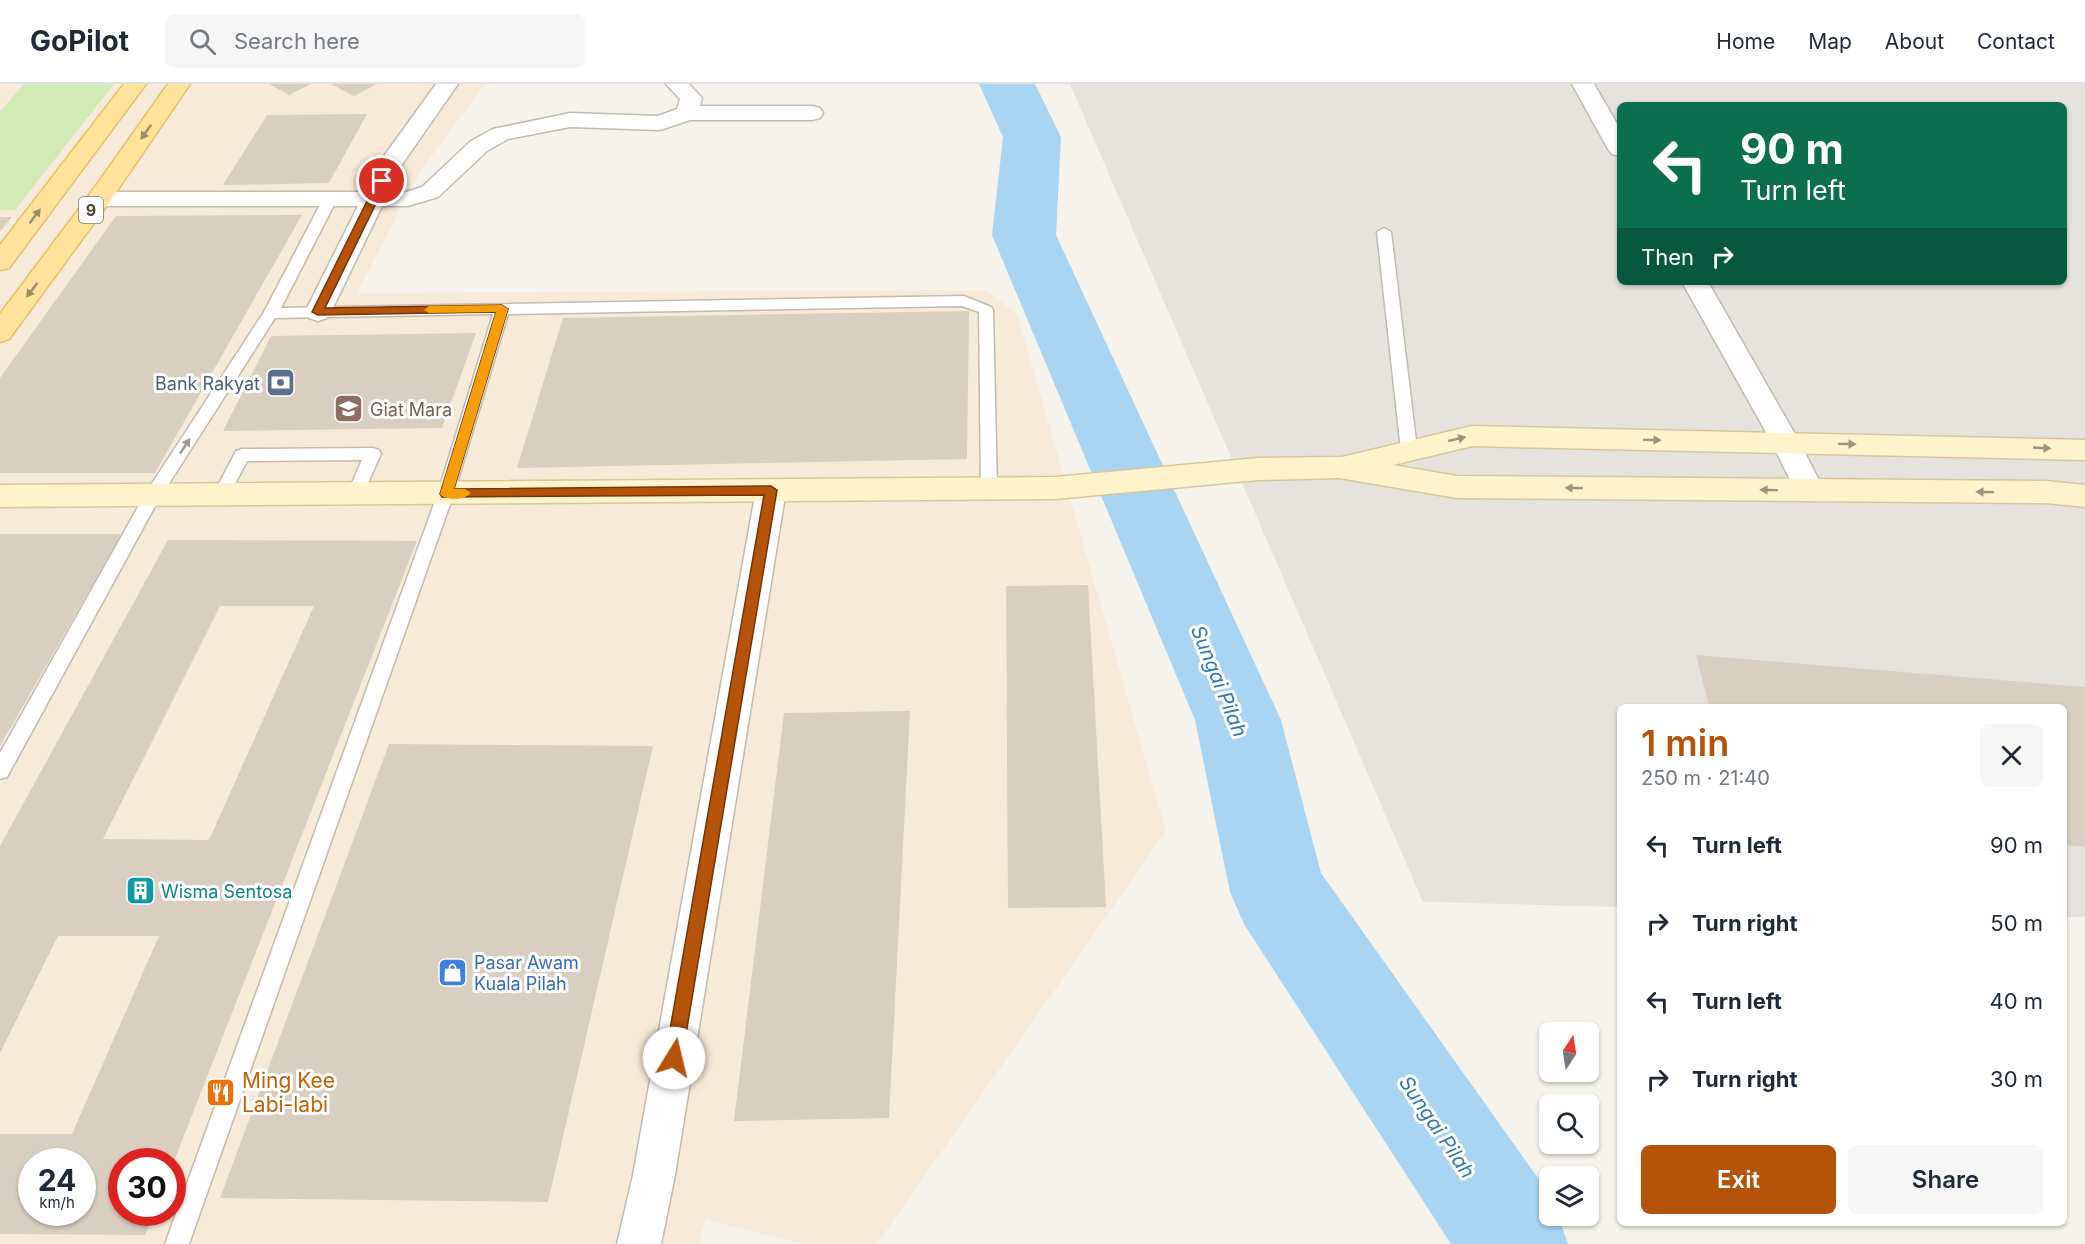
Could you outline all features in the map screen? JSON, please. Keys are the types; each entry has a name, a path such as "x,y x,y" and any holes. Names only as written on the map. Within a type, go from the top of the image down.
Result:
{"main road":[{"name":"9","path":"0,262 135,84"},
{"name":"9","path":"0,333 99,199 179,84"}],"street":[{"path":"318,312 391,163 447,84"},
{"path":"677,84 691,98 687,113"},
{"path":"1583,84 1617,144"},
{"path":"99,199 408,199 430,192 479,146 501,134 570,120 660,123 687,113 812,113"},
{"path":"1697,285 1809,490"},
{"path":"1339,467 1472,436 2085,450"},
{"path":"0,496 1055,488 1258,469 1339,467 1457,487 2046,492 2085,495"},
{"path":"639,1244 656,1164 771,490"}],"lane":[{"path":"0,771 153,495 271,313 330,199"},
{"path":"1384,232 1409,450"},
{"path":"271,313 964,301 987,309 989,489"},
{"path":"177,1244 446,494 502,309"},
{"path":"221,495 242,454 373,454 355,494"}],"shaded area":[{"path":"0,84 485,84 419,173 357,293 985,290 1017,314 1166,831 877,1244 804,1244 706,1220 698,1244 0,1244"},
{"path":"1070,84 2085,84 2085,917 2067,917 2067,704 1617,704 1617,907 1423,902"}],"green space":[{"path":"24,84 114,84 15,210 0,210 0,112"}],"building":[{"path":"269,84 311,84 289,95"},
{"path":"331,84 377,84 354,96"},
{"path":"367,114 329,183 223,185 267,115"},
{"path":"302,215 155,473 0,473 0,378 116,216"},
{"path":"0,217 12,217 0,232"},
{"path":"969,311 967,459 517,468 563,318"},
{"path":"476,333 442,428 223,431 271,336"},
{"path":"0,534 122,534 0,746"},
{"name":"Wisma Sentosa","path":"168,540 417,541 179,1148 108,1148 108,1226 149,1226 145,1235 0,1234 0,1134 72,1134 159,936 58,936 0,1053 0,846","holes":["220,606 314,606 209,840 103,839"]},
{"path":"1088,585 1106,907 1008,908 1006,586"},
{"path":"1696,655 2085,687 2085,847 2067,845 2067,704 1708,704"},
{"path":"910,711 889,1118 734,1121 784,713"},
{"name":"Pasar Awam Kuala Pilah","path":"389,744 653,746 548,1202 220,1198"}],"waterway":[{"name":"Sungai Pilah","path":"1007,84 1032,137 1024,235 1238,720 1278,892 1511,1236 1512,1244"}],"slow traffic":[{"path":"429,310 502,309 446,494 465,493"}],"place":[{"name":"Bank Rakyat","path":"281,383"},
{"name":"Giat Mara","path":"349,409"},
{"name":"Wisma Sentosa","path":"140,891"},
{"name":"Pasar Awam Kuala Pilah","path":"453,972"},
{"name":"Ming Kee Labi-labi","path":"221,1092"}],"route":[{"path":"382,181 318,312 502,309 446,494 771,490 674,1058"}]}
